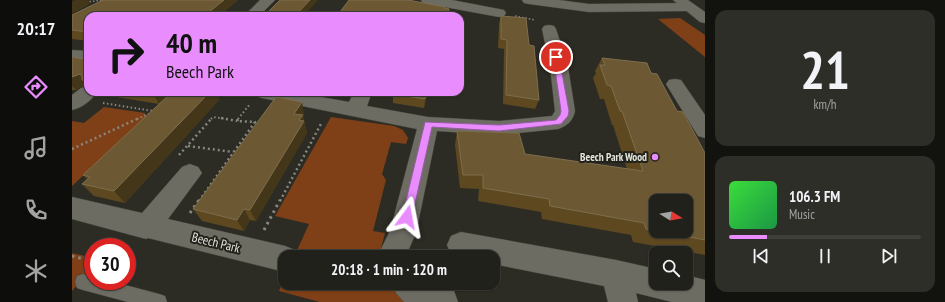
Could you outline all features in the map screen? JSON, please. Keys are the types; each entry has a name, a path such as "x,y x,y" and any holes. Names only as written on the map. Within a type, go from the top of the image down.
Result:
{"street":[{"path":"255,12 268,0"},
{"path":"428,0 476,8 499,14"},
{"path":"529,0 589,8 684,4 705,19"},
{"path":"282,96 332,106 359,101 428,124 499,128 558,122 564,116 565,111 558,67 549,29"},
{"path":"72,54 84,56"},
{"path":"675,84 705,131"},
{"path":"395,250 404,233 428,124"},
{"path":"146,227 190,173"},
{"name":"Beech Park","path":"72,208 146,227 177,232 278,257"},
{"path":"461,245 620,288 705,295"},
{"path":"412,290 419,295 443,302"}],"lane":[{"path":"83,282 159,302"}],"path":[{"path":"85,2 103,0"},
{"path":"499,14 528,18 542,22 549,29"},
{"path":"177,232 255,122 237,120 258,96"},
{"path":"79,98 154,111"},
{"path":"252,251 332,106"},
{"path":"72,149 160,108"},
{"path":"188,146 233,152"}],"shaded area":[{"path":"680,18 705,35 705,57 658,19"},
{"path":"104,107 145,113 146,117 72,186 72,121 84,123"},
{"path":"331,117 394,126 403,130 408,138 406,144 391,142 382,174 386,180 373,231 385,233 381,250 297,250 309,224 275,216"},
{"path":"72,253 84,256 84,277 72,291"},
{"path":"396,290 405,302 320,302 279,291"}],"building":[{"path":"103,0 224,0 209,12 84,12 84,32 72,30 72,15"},
{"path":"280,0 310,0 299,12 268,12"},
{"path":"349,0 408,0 449,9 448,12 340,12"},
{"path":"501,16 526,18 529,45 534,46 539,100 506,95 507,40 501,39"},
{"path":"72,57 84,59 84,80 82,80 82,76 80,74 72,77"},
{"name":"Beech Park Wood","path":"602,58 647,63 651,73 657,74 677,111 683,112 705,153 705,240 693,238 693,194 649,194 649,230 646,229 644,223 550,206 549,199 483,188 483,175 463,175 457,131 519,133 525,154 643,171 622,111 620,111 611,86 607,85 600,65 605,65"},
{"path":"168,96 206,96 114,191 82,184 90,177 83,175"},
{"path":"406,96 425,96 425,99"},
{"path":"276,97 302,102 294,114 303,115 299,120 304,121 250,210 244,209 237,220 193,209"}],"place":[{"name":"Beech Park Wood","path":"655,157"}],"route":[{"path":"407,217 428,124 499,128 558,122 564,116 565,111 556,57"}]}
